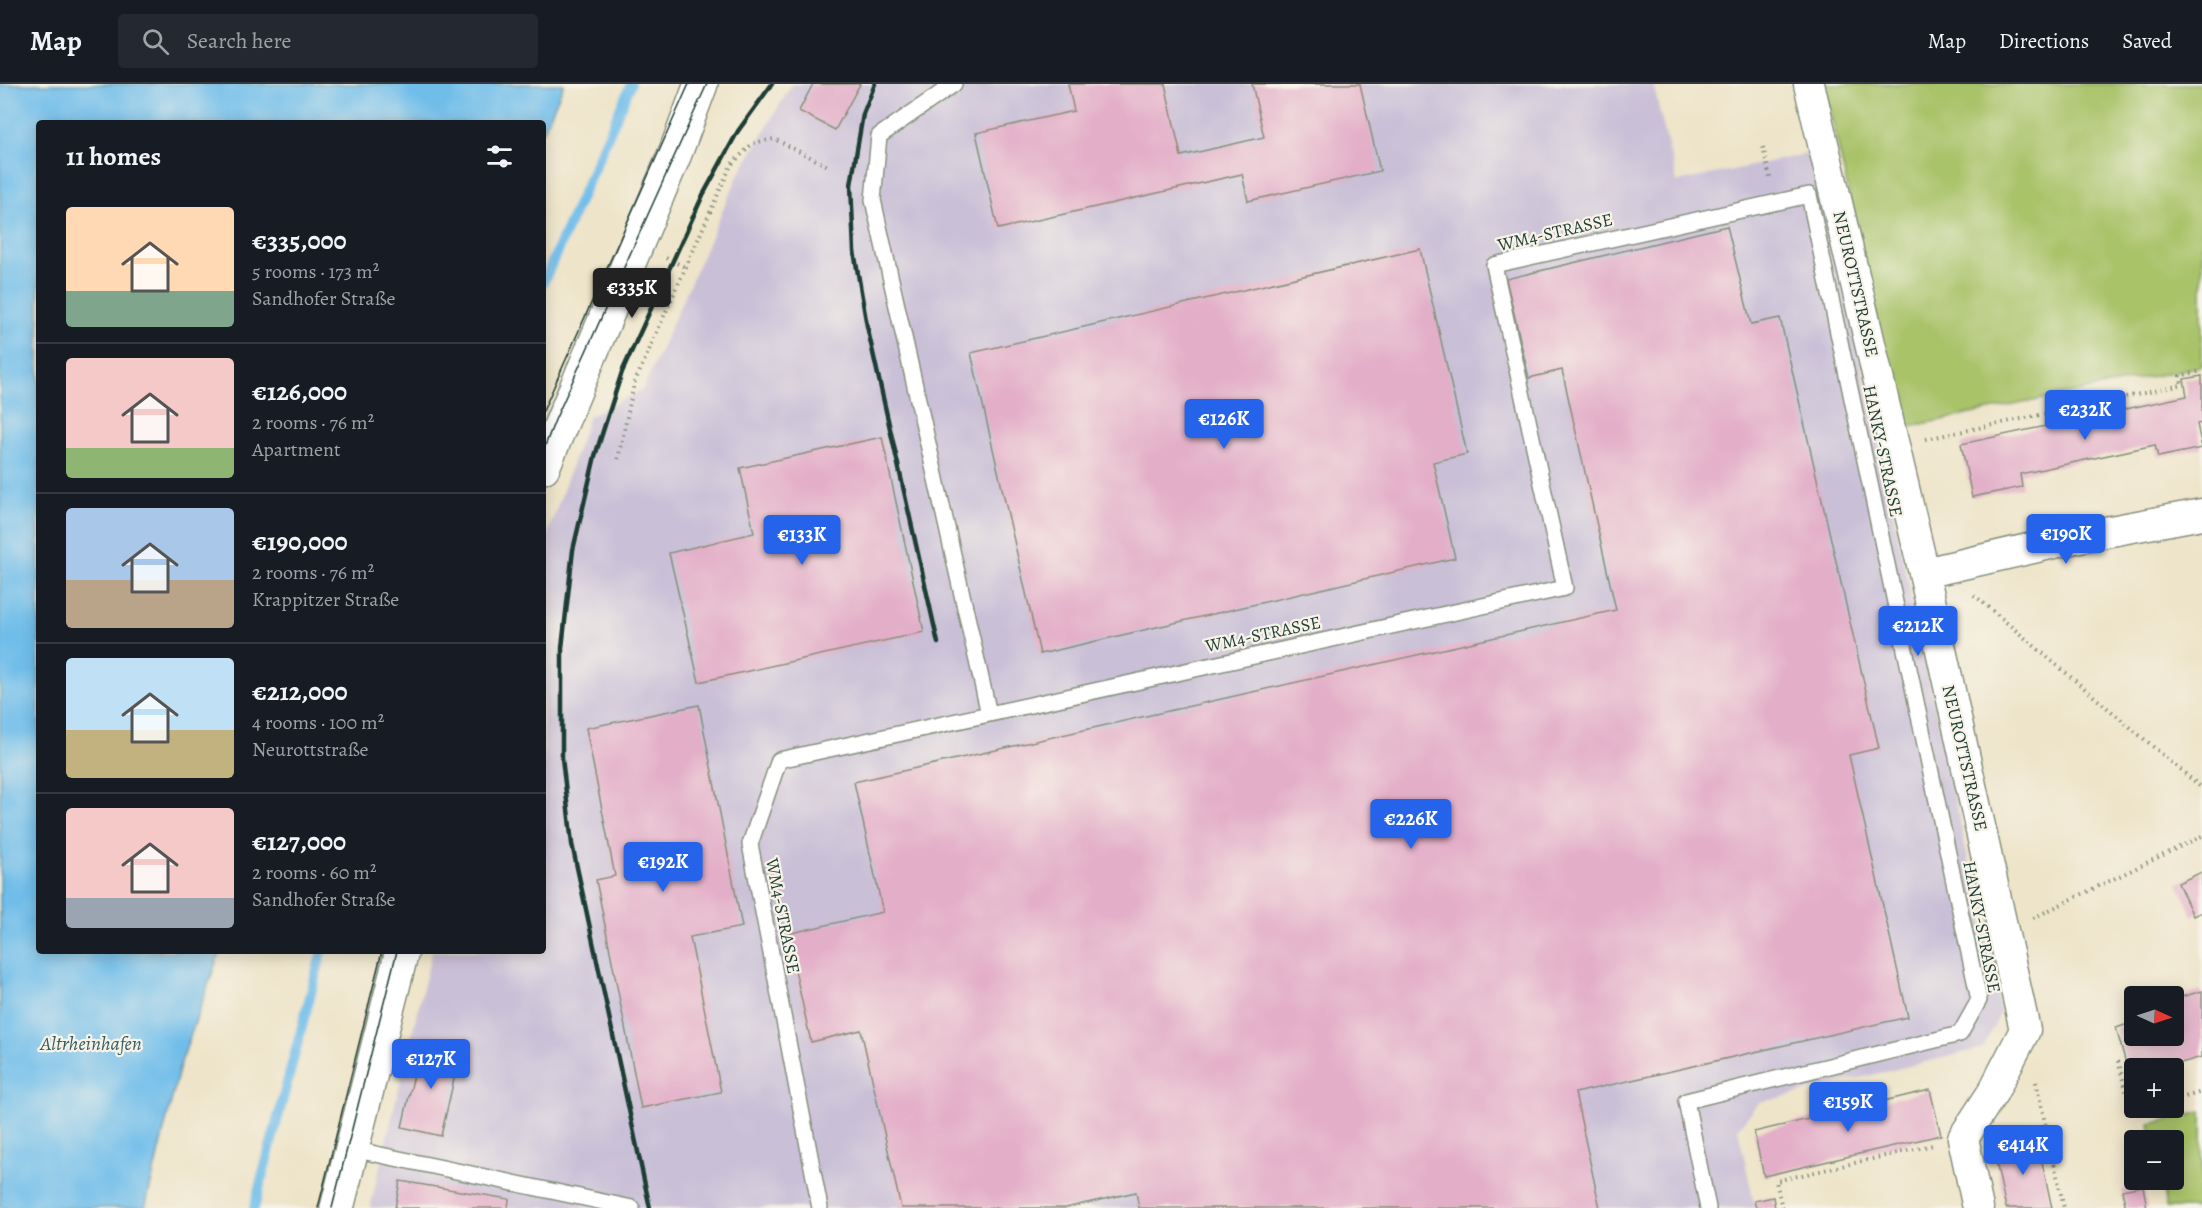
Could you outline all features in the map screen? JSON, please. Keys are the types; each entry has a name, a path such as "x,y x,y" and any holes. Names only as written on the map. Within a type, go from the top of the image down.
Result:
{"street":[{"path":"546,460 676,151 701,84"},
{"path":"676,151 712,84"},
{"name":"NEUROTTSTRASSE","path":"1809,84 1933,571 2025,1030 1993,1092 1963,1138"},
{"path":"1933,571 2089,535 2202,514"},
{"path":"337,1208 401,954"},
{"path":"1963,1138 1978,1208"}],"lane":[{"path":"954,84 879,136 873,200 989,714"},
{"name":"WM4-STRASSE","path":"820,1208 750,844 780,760 1565,588 1494,265 1809,195"},
{"name":"HANKY-STRASSE","path":"1708,1208 1686,1101 1960,1034 1979,1000 1809,195"},
{"path":"352,1149 632,1208"}],"path":[{"path":"618,459 633,384 731,165 753,143 774,139 830,167"},
{"path":"1763,147 1766,163"},
{"path":"1916,442 2182,385 2180,375 2202,371"},
{"path":"1933,571 2202,788"},
{"path":"2004,933 2202,836"},
{"path":"2118,1061 2124,1083"},
{"path":"2036,1081 2064,1208"},
{"path":"2184,1097 2202,1092"},
{"path":"1782,1208 1776,1181 1963,1138"}],"shaded area":[{"path":"792,84 1653,84 1677,182 1815,152 2001,1012 1983,1048 1758,1103 1738,1129 1755,1208 370,1208 431,954 546,954 546,538 589,416 643,389 738,176"}],"green space":[{"path":"1824,84 2202,84 2202,366 1902,428"},
{"path":"2202,1112 2202,1208 2166,1208 2163,1190 2184,1190 2184,1130 2151,1130 2150,1124"}],"water":[{"name":"Altrheinhafen","path":"0,84 564,84 546,125 546,120 36,120 36,954 219,954 180,1065 145,1208 0,1208"}],"building":[{"path":"813,84 860,84 835,130 799,111"},
{"path":"1068,84 1165,84 1181,156 1264,137 1252,84 1360,84 1380,171 1248,201 1242,174 998,229 976,133 1074,111"},
{"path":"1727,226 1751,324 1780,318 1879,748 1849,755 1908,1017 1575,1093 1600,1208 1139,1208 1136,1192 1065,1208 901,1208 861,1030 811,1042 787,934 883,912 854,782 1616,610 1562,370 1529,378 1506,279"},
{"path":"1420,249 1467,454 1433,462 1455,558 1040,654 971,353"},
{"path":"2202,376 2202,423 2197,424 2202,448 2158,457 2155,445 2020,474 2022,487 1972,497 1961,444 2187,396 2184,379"},
{"path":"882,437 924,632 699,682 669,553 754,533 740,468"},
{"path":"699,705 742,927 690,937 721,1092 641,1108 596,880 615,876 586,728"},
{"path":"2202,872 2202,912 2193,916 2178,883"},
{"path":"2202,991 2202,1057 2184,1062 2184,1058 2124,1058 2116,1028 2124,1025 2124,1046 2184,1046 2184,996"},
{"path":"421,1044 460,1053 441,1136 402,1127"},
{"path":"1930,1090 1941,1135 1764,1176 1754,1132"},
{"path":"2037,1139 2052,1208 2006,1208 1993,1148"},
{"path":"400,1181 509,1199 508,1208 395,1208"},
{"path":"2122,1190 2144,1190 2147,1208 2126,1208"},
{"path":"1773,1197 1775,1208 1756,1208 1754,1201"}],"waterway":[{"path":"546,276 631,84"},
{"path":"254,1208 321,954"}],"tram line":[{"path":"546,404 689,84"},
{"path":"546,443 707,84"},
{"path":"318,1208 381,954"},
{"path":"332,1208 396,954"}],"railway":[{"path":"650,1208 572,844 562,758 562,648 573,550 595,456 622,372 703,195 738,131 772,84"},
{"path":"875,84 863,114 851,185 854,251 867,326 938,643"}]}
